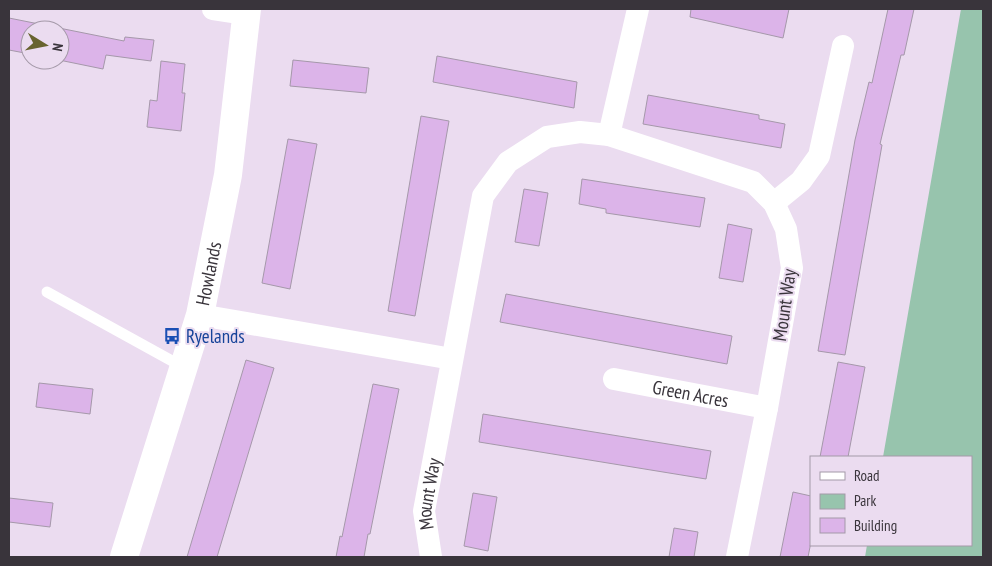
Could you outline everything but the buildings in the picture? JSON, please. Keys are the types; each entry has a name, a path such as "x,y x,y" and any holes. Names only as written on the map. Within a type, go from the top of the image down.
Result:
{"street":[{"path":"213,9 246,11"},
{"path":"609,135 638,9"},
{"name":"Howlands","path":"124,557 200,315 228,175 246,11"},
{"path":"774,203 801,181 819,156 843,46"},
{"name":"Mount Way","path":"431,557 424,511 483,196 508,162 547,137 580,132 609,135 754,182 774,203 786,229 792,268 767,408 737,557"},
{"path":"200,315 452,359"},
{"name":"Green Acres","path":"614,379 767,408"}],"lane":[{"path":"47,292 183,367"}],"green space":[{"path":"961,9 983,9 983,557 865,557 867,546 972,546 972,456 883,456"}],"place":[{"name":"Ryelands","path":"172,336"}]}
